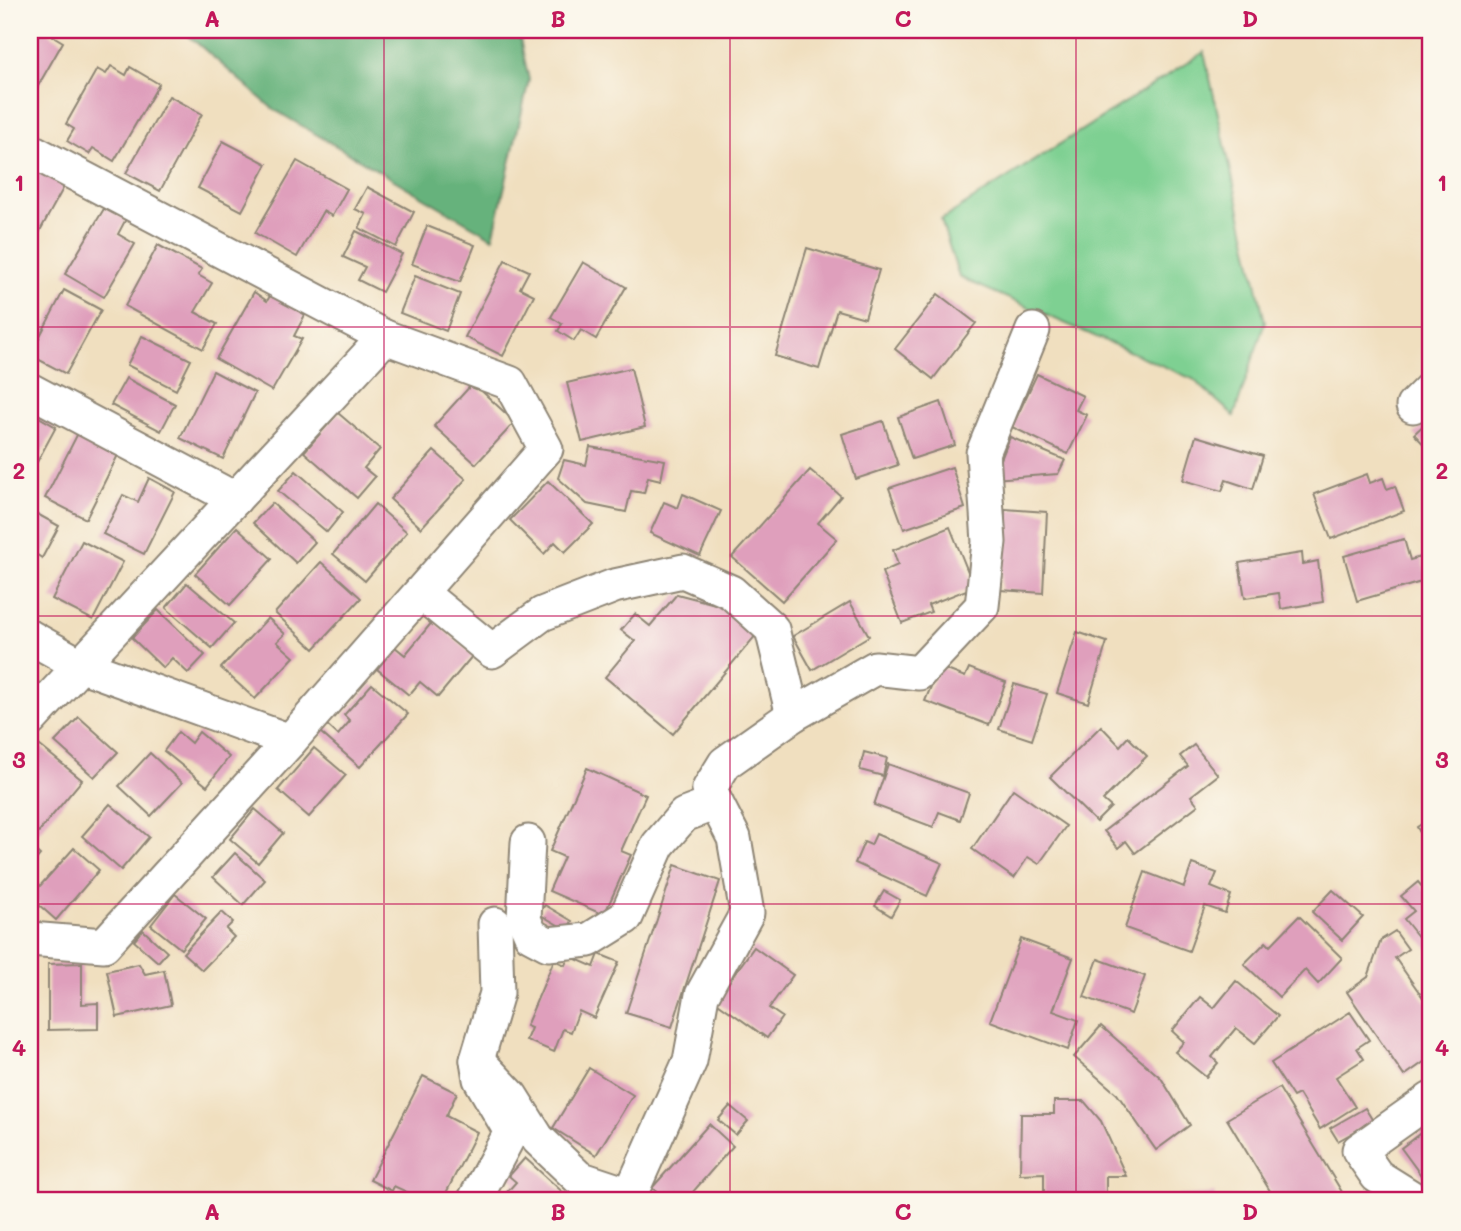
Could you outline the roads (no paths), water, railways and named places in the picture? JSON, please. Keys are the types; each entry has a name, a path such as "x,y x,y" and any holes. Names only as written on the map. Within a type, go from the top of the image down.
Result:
{"street":[{"path":"30,150 385,337 510,383 546,449 421,593 104,945 30,939"},
{"path":"477,1060 511,1096 537,1139 579,1178 631,1198 690,1061 702,995 747,913 734,838 709,789 725,763 793,715 875,668 919,673 982,606 989,542 983,453 1033,330"},
{"path":"30,720 385,337"},
{"path":"30,390 235,499"},
{"path":"421,593 492,651 542,614 614,586 683,571 731,592 772,629 793,715"},
{"path":"30,638 80,665 290,740"},
{"path":"528,842 524,919 531,935 548,944 589,940 626,917 658,845 684,815 716,803"},
{"path":"474,1201 511,1132 480,1079 477,1060 497,993 495,924"},
{"path":"1417,1201 1377,1176 1359,1150 1431,1099"}]}
